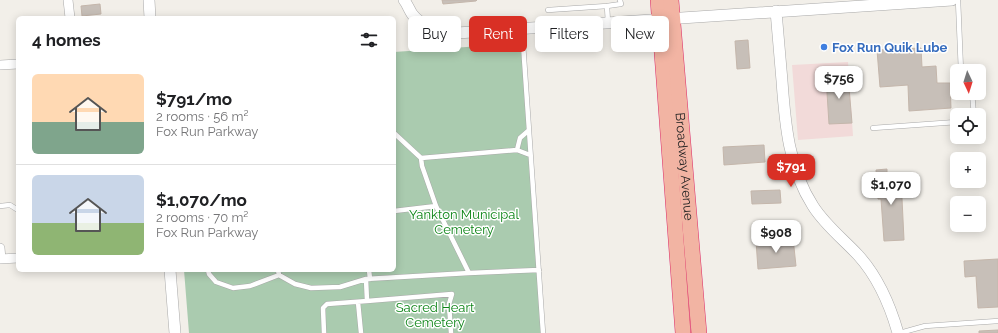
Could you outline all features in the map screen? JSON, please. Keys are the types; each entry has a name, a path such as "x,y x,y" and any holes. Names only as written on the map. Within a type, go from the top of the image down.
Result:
{"highway":[{"name":"Broadway Avenue","path":"658,0 665,16"},
{"name":"Broadway Avenue","path":"667,16 671,0"},
{"name":"Broadway Avenue","path":"669,48 699,333"},
{"name":"Broadway Avenue","path":"668,52 683,333"}],"street":[{"path":"68,0 70,16"},
{"path":"149,0 150,16"},
{"path":"404,0 412,14 422,23 436,30 457,33 469,32"},
{"path":"669,19 952,0"},
{"path":"776,11 784,113 791,155 800,180 811,202 823,220 859,257 872,273 886,298 899,333"},
{"path":"527,29 611,23"},
{"path":"0,65 16,64"},
{"path":"0,248 0,259 16,258"},
{"path":"170,272 174,333"}],"lane":[{"path":"548,10 621,4 620,0"},
{"path":"958,0 961,64"},
{"path":"606,6 608,23"},
{"path":"523,52 543,333"},
{"path":"873,128 950,122"},
{"path":"517,150 520,138 528,131"},
{"path":"396,135 421,158 422,166 436,206 468,272"},
{"path":"421,158 517,150 530,154"},
{"path":"0,206 10,205 16,209"},
{"path":"396,211 436,206"},
{"path":"208,272 216,282 233,288 250,286 279,272 294,284 311,288 340,287 368,279 468,272 539,270"},
{"path":"368,301 369,272"},
{"path":"324,333 323,308 327,304 452,294 449,304 452,333"},
{"path":"358,302 361,333"},
{"path":"899,333 925,326 998,321"}],"shaded area":[{"path":"848,62 853,136 798,140 792,65"}],"green space":[{"name":"Yankton Municipal Cemetery","path":"461,47 469,47 469,52 524,52 543,333 189,333 184,272 396,272 396,52 461,52"}],"building":[{"path":"442,0 477,0 443,4"},
{"path":"100,4 101,14 82,16 81,6"},
{"path":"748,40 750,68 737,69 735,41"},
{"path":"921,48 922,67 936,66 937,83 950,83 951,108 909,111 908,85 880,87 877,50"},
{"path":"848,76 852,123 829,124 826,77"},
{"path":"764,145 765,162 724,165 723,147"},
{"path":"887,169 887,179 901,178 904,240 884,241 881,199 878,199 876,170"},
{"path":"780,190 781,203 752,204 751,191"},
{"path":"793,238 796,266 758,269 756,241"},
{"path":"998,259 998,307 978,308 976,276 965,277 964,261"},
{"path":"998,330 998,333 979,333 979,331"}],"place":[{"name":"Fox Run Quik Lube","path":"824,47"}],"park label":[{"name":"Sacred Heart Cemetery","path":"435,314"}]}
